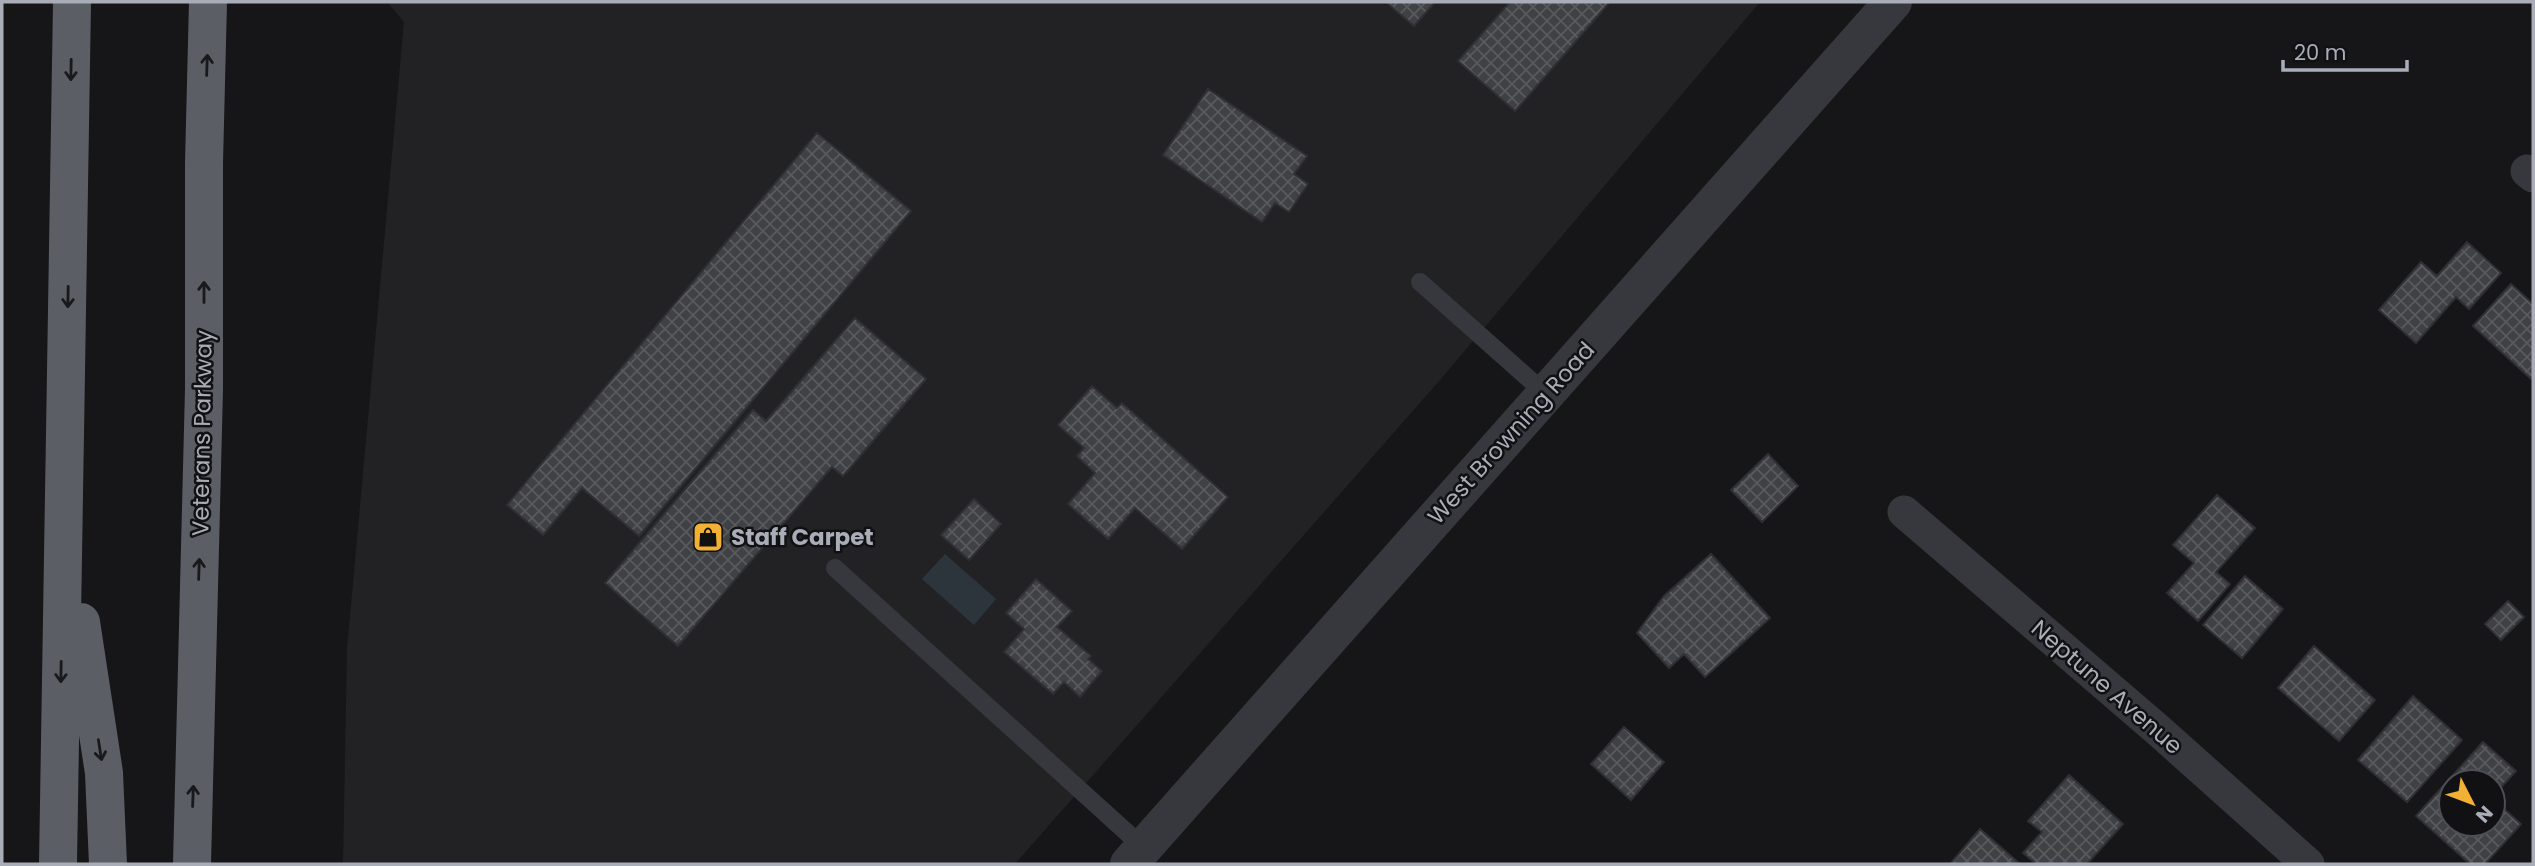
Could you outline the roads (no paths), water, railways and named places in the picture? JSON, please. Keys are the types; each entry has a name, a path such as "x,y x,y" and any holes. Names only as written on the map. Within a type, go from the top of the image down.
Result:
{"highway":[{"path":"58,864 72,2"},
{"name":"Veterans Parkway","path":"192,864 204,389 204,163 208,2"},
{"path":"64,513 104,773 108,864"}],"street":[{"name":"West Browning Road","path":"1136,856 1893,2"},
{"name":"Neptune Avenue","path":"1904,512 2158,730 2308,864"}],"lane":[{"path":"1420,282 1546,394"},
{"path":"835,568 1136,856"}],"place":[{"name":"Staff Carpet","path":"708,537"}]}
